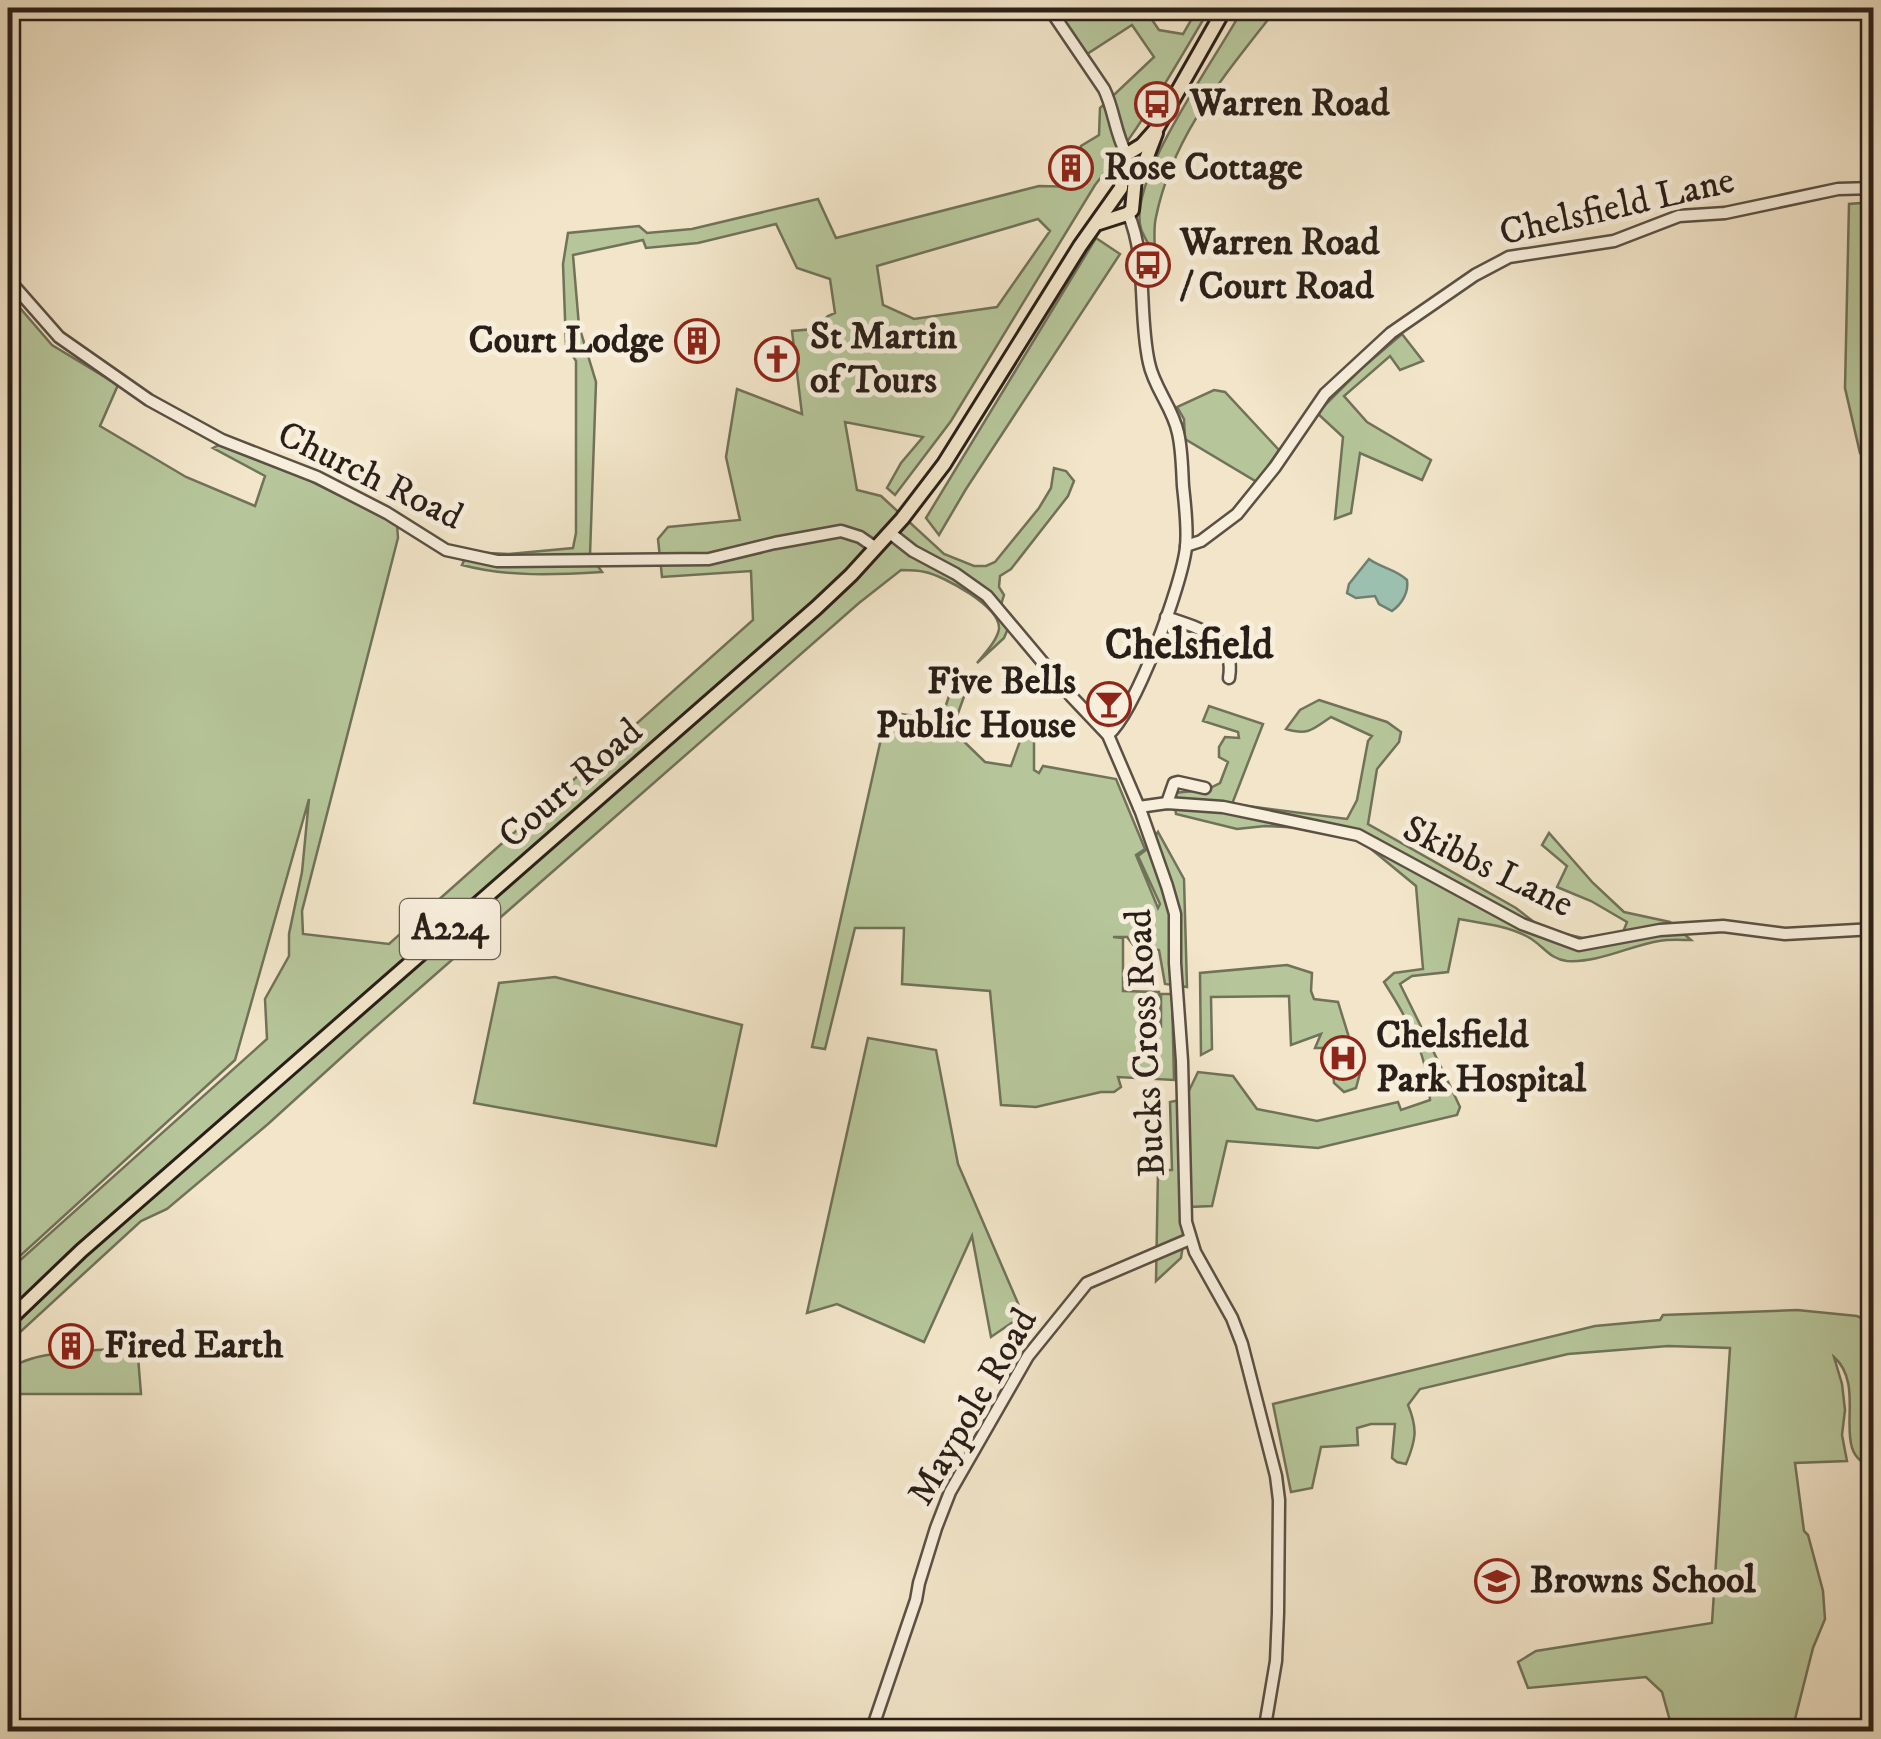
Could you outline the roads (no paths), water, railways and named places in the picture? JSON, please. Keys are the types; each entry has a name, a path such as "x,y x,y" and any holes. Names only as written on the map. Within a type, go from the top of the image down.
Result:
{"main road":[{"path":"1127,156 1157,128 1225,8"},
{"path":"1128,209 1134,183 1154,143 1157,128"},
{"path":"1127,156 1140,152 1141,166"},
{"path":"1127,156 1127,170 1141,166"},
{"name":"Court Road","path":"8,1321 81,1251 834,592 912,508 944,464 1122,184 1127,156"},
{"path":"1114,197 1126,193 1128,209"},
{"path":"1097,224 1128,209"}],"street":[{"path":"1049,8 1104,88 1127,156"},
{"name":"Chelsfield Lane","path":"1186,546 1201,541 1237,514 1276,467 1324,394 1391,333 1475,275 1510,257 1614,241 1679,216 1725,213 1838,189 1874,188"},
{"path":"890,533 987,596 1108,735 1136,692 1166,617 1186,546 1180,440 1148,362 1138,248 1128,209"},
{"name":"Church Road","path":"8,279 58,337 149,400 222,440 317,477 387,513 446,550 497,561 709,558 842,531 876,548"},
{"path":"1166,617 1206,632 1218,641 1229,660 1228,678"},
{"name":"Bucks Cross Road","path":"1108,735 1139,807 1175,914 1184,1205 1190,1238 1242,1344 1276,1476 1276,1661 1264,1732"},
{"path":"1167,803 1178,782 1205,788"},
{"name":"Skibbs Lane","path":"1139,807 1167,803 1223,808 1358,835 1522,924 1578,945 1660,930 1723,926 1786,934 1874,929"},
{"name":"Maypole Road","path":"871,1732 950,1492 1028,1356 1086,1283 1190,1238"}],"place":[{"name":"Warren Road","path":"1157,104"},
{"name":"Rose Cottage","path":"1071,168"},
{"name":"Warren Road / Court Road","path":"1148,265"},
{"name":"Court Lodge","path":"697,341"},
{"name":"St Martin of Tours","path":"777,359"},
{"name":"Five Bells Public House","path":"1109,704"},
{"name":"Chelsfield Park Hospital","path":"1343,1058"},
{"name":"Fired Earth","path":"71,1346"},
{"name":"Browns School","path":"1497,1581"}],"district":[{"name":"Chelsfield","path":"1189,646"}]}
